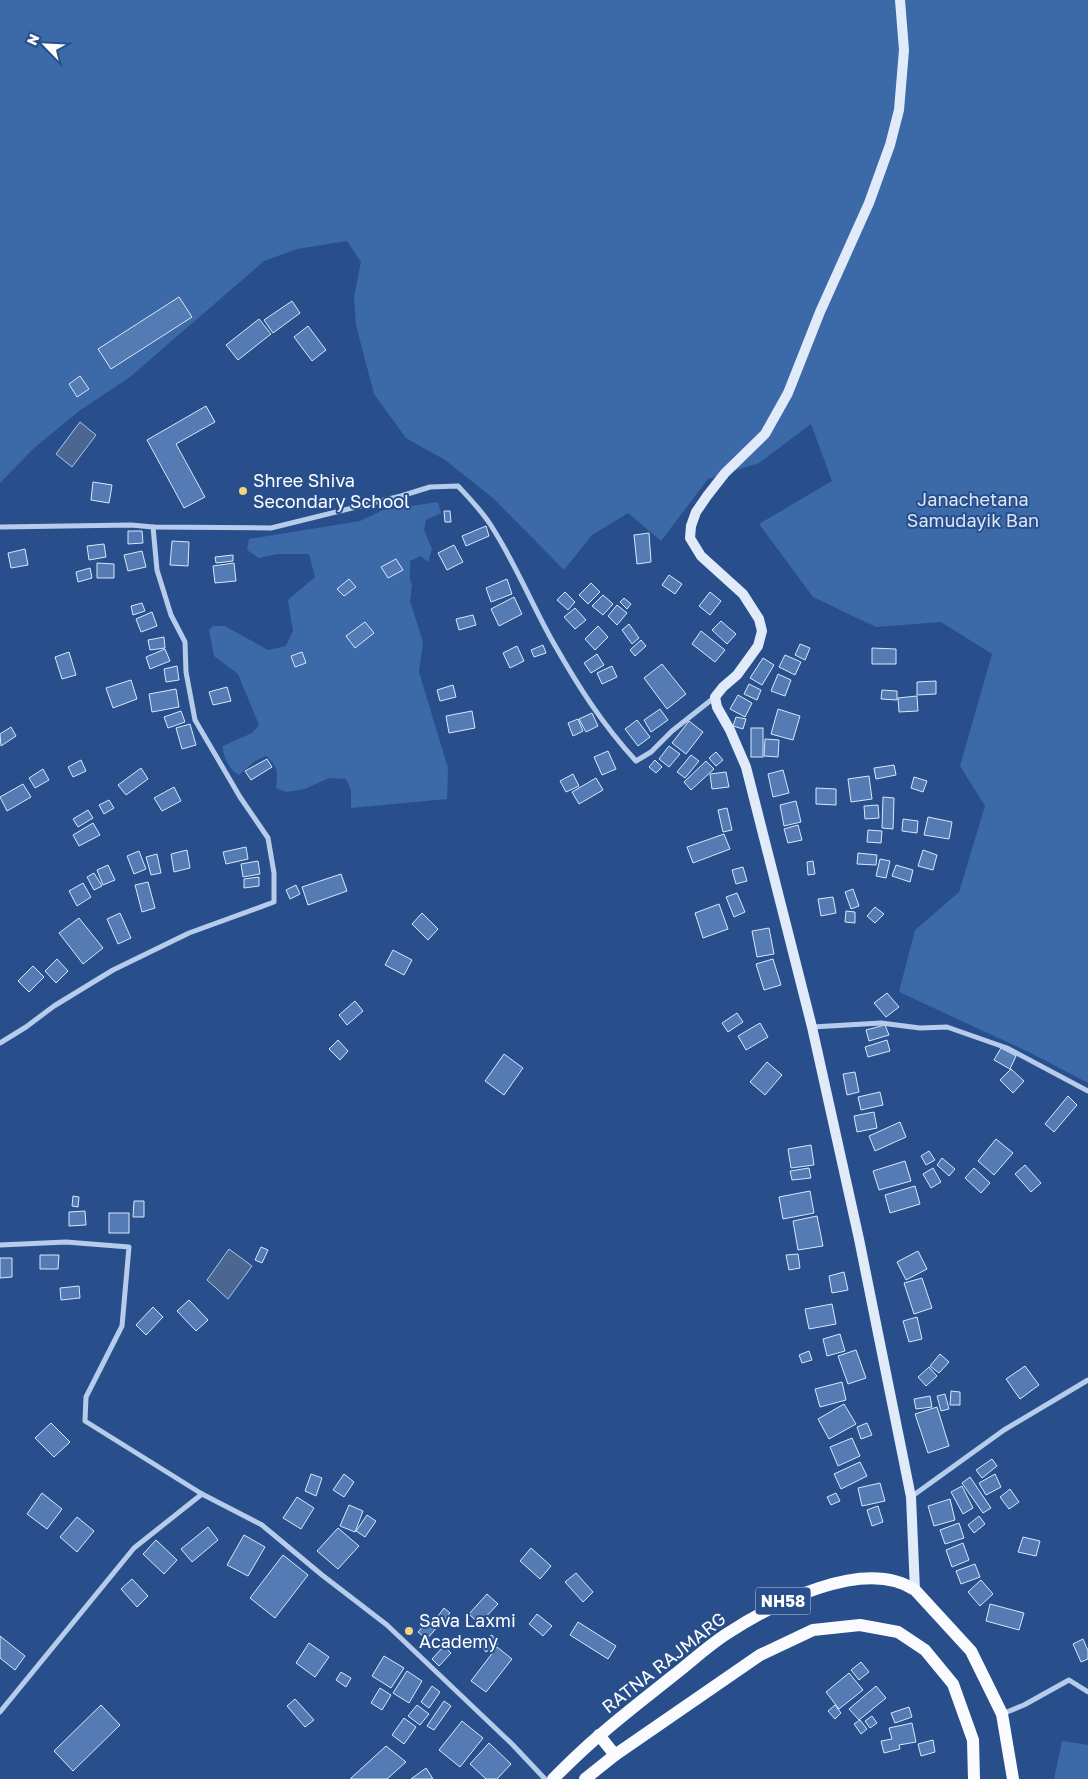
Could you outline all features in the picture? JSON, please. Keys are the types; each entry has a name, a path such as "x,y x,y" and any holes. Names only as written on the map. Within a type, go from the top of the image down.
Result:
{"main road":[{"name":"RATNA RAJMARG","path":"552,1779 600,1735 726,1633 786,1600 859,1578 886,1578 905,1584 915,1590 971,1651 1002,1714 1014,1779"},
{"name":"NH58","path":"585,1779 615,1754 760,1654 813,1630 860,1625 898,1632 924,1650 953,1684 973,1740 974,1779"},
{"path":"600,1735 615,1754"}],"street":[{"path":"0,527 131,525 272,528 402,496 430,487 458,486 477,506 490,524 520,576 553,642 597,715 636,761 651,752 715,697 737,675 758,646 762,631 759,619 743,594 701,556 690,538 691,526 696,512 725,473 765,434 788,394 820,312 870,203 890,145 899,110 904,50 900,0"},
{"path":"0,1043 54,1006 113,970 189,933 274,902 274,873 268,838 240,797 195,720 186,672 185,642 171,615 157,570 153,526"},
{"path":"715,697 717,708 730,730 746,767 812,1027 859,1239 911,1497 915,1590"},
{"path":"812,1027 881,1022 920,1028 947,1027 1007,1048 1088,1091"},
{"path":"0,1245 66,1242 129,1247 122,1326 86,1397 85,1421 202,1494 262,1525 322,1575 387,1625 512,1744 545,1779"},
{"path":"911,1497 1004,1430 1088,1380"},
{"path":"0,1712 134,1548 202,1494"},
{"path":"1002,1714 1024,1705 1068,1680 1088,1692"}],"green space":[{"name":"Janachetana Samudayik Ban","path":"0,0 1088,0 1088,1083 1031,1053 899,992 915,930 959,892 985,806 960,766 992,654 941,622 876,627 813,597 759,524 832,481 811,424 759,463 708,479 661,541 628,513 592,535 564,570 493,498 445,460 406,438 374,394 356,325 354,297 361,262 347,241 297,249 264,261 130,377 79,411 33,449 0,483"},
{"path":"438,502 441,513 426,520 424,530 432,549 428,562 421,556 410,561 410,580 412,585 410,601 423,642 419,672 448,768 447,799 351,808 351,790 346,779 329,778 305,789 286,792 276,788 276,770 273,763 266,756 255,761 239,775 236,773 227,762 223,746 252,733 259,725 238,674 214,656 209,630 213,626 225,626 268,650 286,646 293,631 288,600 315,577 309,554 278,554 259,558 247,550 249,539 360,521 383,510"},
{"path":"1062,1741 1088,1745 1088,1779 1054,1779"}],"shaded area":[{"path":"80,422 96,435 72,467 56,454"},
{"path":"229,1249 252,1266 228,1299 207,1280"}],"building":[{"path":"179,297 192,317 111,369 98,349"},
{"path":"292,301 300,313 273,333 264,320"},
{"path":"259,319 271,334 238,360 226,345"},
{"path":"308,326 326,350 312,361 294,337"},
{"path":"80,376 89,389 77,397 69,384"},
{"path":"206,406 215,422 176,444 205,497 184,508 147,440"},
{"path":"93,482 112,485 109,503 91,500"},
{"path":"444,511 450,511 451,522 445,522"},
{"path":"486,526 489,536 466,546 462,536"},
{"path":"128,531 142,531 143,543 128,544"},
{"path":"649,533 651,562 637,564 634,535"},
{"path":"172,541 189,542 188,566 170,565"},
{"path":"104,544 106,557 89,560 87,546"},
{"path":"454,545 463,562 447,570 438,553"},
{"path":"25,549 28,565 11,568 8,553"},
{"path":"142,551 146,567 128,571 124,555"},
{"path":"233,555 233,561 216,563 215,557"},
{"path":"396,559 403,570 388,578 381,567"},
{"path":"97,563 114,564 114,578 97,578"},
{"path":"234,563 236,581 215,583 213,566"},
{"path":"90,568 92,578 78,582 76,572"},
{"path":"669,575 682,584 675,594 662,585"},
{"path":"349,579 356,587 344,596 337,589"},
{"path":"507,579 512,594 491,602 486,588"},
{"path":"591,583 600,592 588,604 579,595"},
{"path":"565,592 575,602 568,610 557,600"},
{"path":"710,592 721,601 710,615 699,606"},
{"path":"603,595 613,604 603,615 592,606"},
{"path":"514,597 522,614 499,626 491,609"},
{"path":"624,598 631,604 627,609 620,602"},
{"path":"142,603 145,611 133,615 131,606"},
{"path":"617,605 627,613 617,625 608,616"},
{"path":"575,608 586,620 575,629 564,617"},
{"path":"152,612 157,626 141,632 136,619"},
{"path":"473,615 476,625 459,630 456,619"},
{"path":"721,621 736,634 727,644 712,630"},
{"path":"365,622 374,633 355,648 346,636"},
{"path":"629,624 639,638 632,644 622,630"},
{"path":"598,626 608,637 595,650 585,639"},
{"path":"701,631 725,650 715,662 692,644"},
{"path":"164,637 165,648 150,650 148,640"},
{"path":"641,640 646,646 635,656 630,650"},
{"path":"800,644 810,648 805,660 795,655"},
{"path":"543,645 546,653 534,657 531,650"},
{"path":"517,646 524,661 510,668 503,653"},
{"path":"872,648 896,649 896,664 872,664"},
{"path":"165,649 170,661 150,669 146,657"},
{"path":"69,652 76,675 62,679 55,657"},
{"path":"302,652 306,663 295,667 291,656"},
{"path":"597,654 604,665 591,673 584,663"},
{"path":"785,655 801,662 795,675 779,667"},
{"path":"763,658 774,665 762,685 750,678"},
{"path":"662,664 686,694 667,709 644,678"},
{"path":"177,666 179,680 166,682 164,669"},
{"path":"612,666 617,677 602,684 597,673"},
{"path":"778,674 791,680 785,696 771,691"},
{"path":"131,680 137,699 113,708 106,688"},
{"path":"936,681 936,694 917,695 917,682"},
{"path":"749,684 761,690 757,700 744,694"},
{"path":"453,685 456,697 440,701 437,690"},
{"path":"227,687 231,701 213,705 209,692"},
{"path":"176,689 179,707 152,712 149,694"},
{"path":"882,690 897,691 897,700 881,699"},
{"path":"738,695 752,703 745,717 730,709"},
{"path":"917,696 918,711 899,712 898,698"},
{"path":"660,709 668,720 651,732 644,720"},
{"path":"778,709 800,716 793,740 771,734"},
{"path":"181,711 185,722 168,728 164,717"},
{"path":"472,711 475,728 449,733 446,716"},
{"path":"592,713 598,726 586,732 579,719"},
{"path":"736,717 746,719 743,729 733,726"},
{"path":"578,719 583,731 573,736 568,723"},
{"path":"637,720 650,737 638,746 625,729"},
{"path":"689,721 703,732 686,754 672,743"},
{"path":"190,724 196,745 182,749 176,728"},
{"path":"11,727 16,736 1,746 0,734"},
{"path":"751,728 763,728 763,757 751,757"},
{"path":"765,739 779,740 778,757 764,756"},
{"path":"669,746 680,754 669,767 659,759"},
{"path":"608,751 616,769 602,775 594,757"},
{"path":"716,752 723,760 716,766 709,758"},
{"path":"691,755 699,761 685,778 677,772"},
{"path":"267,759 272,767 251,780 245,771"},
{"path":"81,760 86,771 73,777 68,767"},
{"path":"655,760 662,767 656,773 649,767"},
{"path":"706,761 714,769 691,790 684,782"},
{"path":"894,765 896,775 876,779 874,768"},
{"path":"141,768 148,779 126,795 118,785"},
{"path":"43,769 49,780 35,788 29,778"},
{"path":"783,770 789,793 773,797 768,774"},
{"path":"726,772 729,787 712,789 710,774"},
{"path":"573,774 579,786 566,792 560,781"},
{"path":"869,776 872,799 851,802 848,779"},
{"path":"914,777 927,781 923,792 911,788"},
{"path":"596,778 603,790 579,804 572,792"},
{"path":"23,784 31,797 7,811 0,797"},
{"path":"174,787 181,801 162,811 154,798"},
{"path":"816,788 836,789 836,805 816,804"},
{"path":"883,797 894,798 893,829 882,828"},
{"path":"109,800 114,808 104,814 99,805"},
{"path":"796,801 801,822 784,826 780,805"},
{"path":"878,805 879,818 865,819 864,806"},
{"path":"727,808 732,830 723,832 718,810"},
{"path":"88,810 93,818 78,827 73,819"},
{"path":"928,817 952,822 949,839 924,835"},
{"path":"903,819 918,821 917,833 902,831"},
{"path":"93,823 100,835 79,846 73,835"},
{"path":"798,825 802,840 788,843 784,829"},
{"path":"868,830 882,831 881,843 867,842"},
{"path":"724,834 730,849 693,863 687,847"},
{"path":"246,847 248,859 226,864 223,852"},
{"path":"187,850 190,868 174,872 171,854"},
{"path":"923,850 937,855 933,870 918,866"},
{"path":"139,851 146,869 134,874 127,856"},
{"path":"858,853 877,855 876,865 857,864"},
{"path":"157,854 161,873 151,875 146,857"},
{"path":"880,859 890,861 886,878 876,876"},
{"path":"258,861 260,874 243,877 241,864"},
{"path":"813,861 815,874 808,875 807,862"},
{"path":"108,865 115,880 103,885 97,870"},
{"path":"896,865 913,870 910,882 892,876"},
{"path":"743,867 747,881 736,884 732,870"},
{"path":"94,873 102,886 94,890 87,877"},
{"path":"341,874 347,891 308,905 302,887"},
{"path":"259,877 259,886 244,888 244,879"},
{"path":"148,882 155,908 142,912 135,885"},
{"path":"83,883 91,897 77,906 69,891"},
{"path":"296,885 300,894 290,899 286,890"},
{"path":"853,889 859,906 851,909 845,892"},
{"path":"737,893 745,912 734,917 726,897"},
{"path":"833,897 836,913 821,916 818,899"},
{"path":"719,904 728,929 703,938 695,913"},
{"path":"875,907 884,914 875,923 867,916"},
{"path":"846,911 855,912 855,923 845,922"},
{"path":"120,913 131,938 118,944 107,919"},
{"path":"422,913 438,929 428,940 412,924"},
{"path":"79,918 103,948 83,964 59,933"},
{"path":"769,928 774,954 757,957 752,931"},
{"path":"393,950 412,960 404,975 385,965"},
{"path":"57,959 68,971 56,983 45,971"},
{"path":"773,959 781,985 764,990 756,964"},
{"path":"33,966 44,977 29,992 18,981"},
{"path":"887,993 899,1007 886,1017 874,1003"},
{"path":"355,1001 363,1011 347,1025 339,1015"},
{"path":"737,1013 743,1022 728,1032 722,1023"},
{"path":"760,1023 768,1037 746,1050 738,1036"},
{"path":"885,1025 889,1035 869,1041 866,1030"},
{"path":"338,1040 348,1051 340,1060 329,1049"},
{"path":"887,1040 890,1051 868,1057 865,1047"},
{"path":"1001,1048 1016,1056 1010,1069 994,1060"},
{"path":"504,1054 523,1068 504,1095 485,1081"},
{"path":"767,1062 782,1075 765,1095 750,1082"},
{"path":"1011,1069 1024,1081 1013,1093 1000,1080"},
{"path":"855,1072 859,1092 847,1095 843,1074"},
{"path":"880,1092 883,1105 861,1110 858,1097"},
{"path":"1068,1096 1077,1105 1054,1132 1045,1124"},
{"path":"874,1112 877,1128 857,1132 854,1116"},
{"path":"900,1122 906,1137 875,1151 869,1136"},
{"path":"996,1139 1013,1153 994,1175 978,1161"},
{"path":"811,1145 814,1165 791,1168 788,1149"},
{"path":"929,1151 935,1160 926,1165 921,1156"},
{"path":"942,1158 955,1169 949,1176 937,1165"},
{"path":"905,1161 911,1181 879,1190 873,1171"},
{"path":"1025,1165 1041,1183 1031,1192 1015,1174"},
{"path":"809,1168 811,1178 792,1180 790,1171"},
{"path":"933,1168 941,1182 931,1188 923,1174"},
{"path":"974,1168 990,1183 981,1193 965,1178"},
{"path":"915,1186 920,1204 890,1213 885,1195"},
{"path":"810,1191 814,1213 783,1219 779,1197"},
{"path":"73,1196 79,1197 78,1207 72,1206"},
{"path":"134,1201 144,1201 144,1217 133,1217"},
{"path":"85,1211 86,1225 69,1226 69,1212"},
{"path":"109,1213 129,1213 129,1233 109,1233"},
{"path":"817,1216 823,1246 798,1250 793,1221"},
{"path":"261,1247 268,1250 262,1263 255,1260"},
{"path":"918,1251 927,1269 906,1280 897,1262"},
{"path":"798,1254 800,1268 789,1270 786,1255"},
{"path":"40,1255 59,1255 58,1269 40,1269"},
{"path":"0,1258 12,1258 12,1277 0,1278"},
{"path":"844,1272 848,1290 832,1293 829,1276"},
{"path":"922,1278 932,1308 914,1314 904,1283"},
{"path":"79,1286 80,1298 61,1300 60,1288"},
{"path":"189,1300 208,1320 196,1331 177,1311"},
{"path":"832,1304 836,1324 809,1329 805,1309"},
{"path":"153,1307 163,1317 146,1335 136,1325"},
{"path":"917,1317 922,1339 909,1342 903,1321"},
{"path":"840,1334 845,1351 827,1356 823,1339"},
{"path":"856,1350 866,1378 848,1384 838,1356"},
{"path":"809,1351 812,1360 802,1363 799,1355"},
{"path":"940,1354 949,1362 939,1373 930,1366"},
{"path":"1025,1366 1039,1385 1020,1399 1006,1379"},
{"path":"929,1367 937,1376 926,1386 918,1377"},
{"path":"842,1382 846,1400 820,1407 815,1389"},
{"path":"951,1391 960,1392 960,1405 950,1405"},
{"path":"945,1394 949,1409 941,1411 937,1396"},
{"path":"930,1396 932,1407 916,1409 914,1399"},
{"path":"844,1404 856,1424 829,1439 818,1419"},
{"path":"937,1407 949,1446 928,1453 915,1414"},
{"path":"51,1423 70,1442 54,1457 35,1438"},
{"path":"867,1423 872,1435 861,1439 857,1427"},
{"path":"852,1438 860,1456 838,1466 830,1447"},
{"path":"992,1459 997,1466 982,1478 976,1470"},
{"path":"860,1462 867,1476 841,1489 834,1474"},
{"path":"311,1474 322,1478 316,1496 305,1491"},
{"path":"344,1474 354,1482 344,1497 333,1490"},
{"path":"995,1474 1001,1487 986,1495 979,1483"},
{"path":"970,1477 991,1508 983,1513 962,1483"},
{"path":"880,1483 885,1501 862,1506 858,1488"},
{"path":"962,1486 973,1508 963,1514 951,1492"},
{"path":"1010,1489 1019,1502 1009,1509 1000,1497"},
{"path":"42,1493 62,1509 47,1529 27,1514"},
{"path":"836,1493 840,1501 831,1505 827,1497"},
{"path":"297,1497 314,1508 301,1529 283,1518"},
{"path":"950,1499 955,1520 934,1526 928,1506"},
{"path":"349,1505 363,1511 355,1532 340,1526"},
{"path":"878,1506 883,1522 872,1526 867,1510"},
{"path":"367,1515 376,1521 365,1537 356,1531"},
{"path":"979,1516 985,1524 974,1533 968,1525"},
{"path":"77,1517 94,1531 77,1552 60,1537"},
{"path":"959,1523 964,1538 945,1544 940,1530"},
{"path":"208,1527 218,1540 192,1562 181,1549"},
{"path":"338,1528 359,1546 338,1569 317,1551"},
{"path":"244,1535 265,1547 248,1576 227,1565"},
{"path":"1023,1537 1040,1541 1036,1556 1018,1552"},
{"path":"156,1540 177,1560 164,1574 143,1554"},
{"path":"963,1543 969,1560 952,1567 946,1550"},
{"path":"531,1548 551,1566 540,1579 520,1561"},
{"path":"283,1555 308,1575 275,1618 250,1598"},
{"path":"975,1564 980,1577 961,1584 956,1571"},
{"path":"576,1573 593,1592 583,1602 565,1582"},
{"path":"132,1579 148,1596 137,1607 121,1589"},
{"path":"981,1580 993,1594 980,1606 968,1592"},
{"path":"487,1594 498,1604 479,1624 469,1614"},
{"path":"990,1604 1024,1613 1019,1630 986,1621"},
{"path":"444,1608 450,1613 444,1620 438,1616"},
{"path":"537,1614 552,1626 543,1636 529,1624"},
{"path":"430,1618 439,1625 427,1639 418,1632"},
{"path":"578,1622 616,1646 608,1659 570,1635"},
{"path":"492,1635 498,1644 486,1652 480,1643"},
{"path":"0,1636 25,1656 15,1670 0,1658"},
{"path":"1083,1639 1088,1651 1088,1659 1081,1662 1073,1644"},
{"path":"309,1643 329,1657 315,1677 296,1663"},
{"path":"444,1646 451,1653 439,1666 432,1659"},
{"path":"497,1647 512,1659 486,1692 471,1681"},
{"path":"384,1656 404,1668 391,1688 372,1676"},
{"path":"861,1662 869,1672 859,1680 851,1670"},
{"path":"407,1671 422,1681 409,1703 393,1693"},
{"path":"341,1672 351,1678 346,1687 336,1680"},
{"path":"849,1673 863,1690 839,1709 826,1692"},
{"path":"432,1686 440,1692 429,1708 421,1702"},
{"path":"876,1686 886,1698 859,1720 849,1709"},
{"path":"380,1688 391,1695 382,1710 371,1703"},
{"path":"295,1699 314,1720 305,1727 287,1706"},
{"path":"444,1701 451,1706 434,1730 427,1726"},
{"path":"101,1705 120,1725 73,1771 54,1751"},
{"path":"417,1705 429,1714 420,1725 408,1716"},
{"path":"835,1705 841,1713 835,1719 828,1711"},
{"path":"909,1707 912,1717 895,1723 891,1713"},
{"path":"872,1716 877,1723 870,1728 865,1721"},
{"path":"404,1718 416,1727 404,1744 392,1735"},
{"path":"860,1720 867,1729 861,1734 854,1724"},
{"path":"462,1721 483,1738 460,1767 439,1750"},
{"path":"912,1723 916,1742 899,1745 900,1749 884,1753 881,1741 892,1739 889,1728"},
{"path":"933,1740 935,1752 921,1756 918,1744"},
{"path":"489,1743 511,1764 497,1779 486,1779 470,1764"},
{"path":"386,1746 406,1762 387,1779 350,1779"},
{"path":"426,1768 433,1779 411,1779"}],"place":[{"name":"Shree Shiva Secondary School","path":"243,491"},
{"name":"Sava Laxmi Academy","path":"409,1631"}]}
